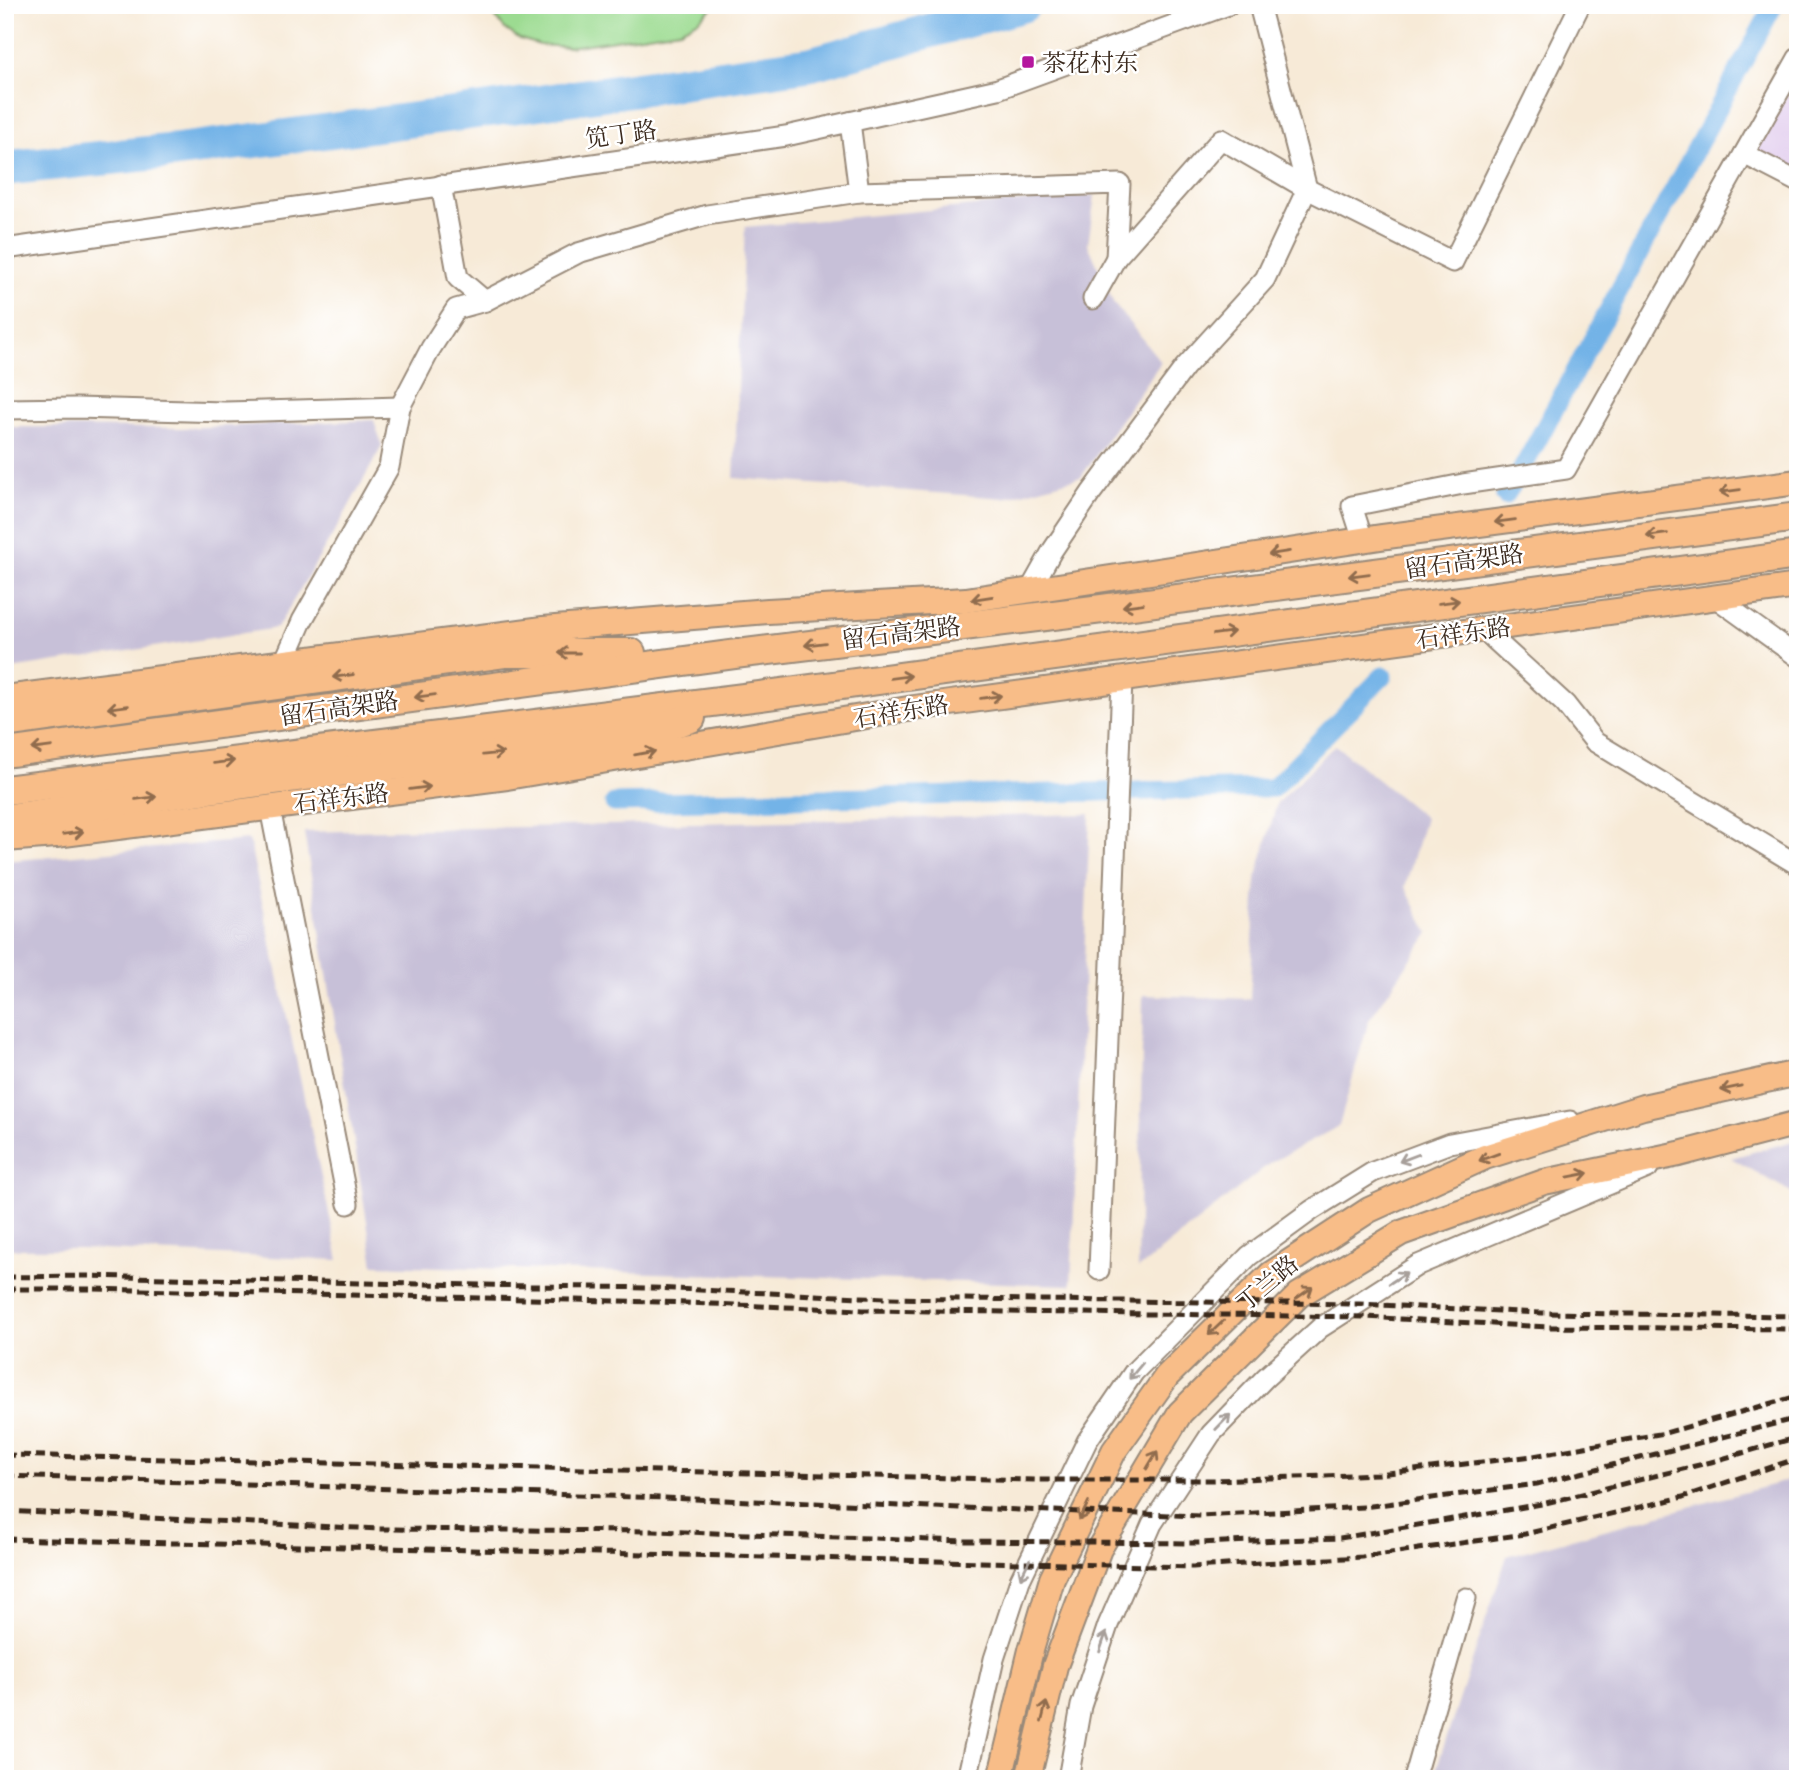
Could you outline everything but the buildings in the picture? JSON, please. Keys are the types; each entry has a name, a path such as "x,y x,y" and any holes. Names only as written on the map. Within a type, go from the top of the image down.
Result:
{"highway":[{"name":"留石高架路","path":"5,753 736,653 1102,609 1798,517"},
{"name":"留石高架路","path":"5,790 760,696 1798,555"},
{"path":"5,723 506,653 736,653"},
{"path":"5,819 293,777 513,752 647,731 760,696"}],"main road":[{"path":"5,698 543,629 768,611 966,600 1363,540 1798,482"},
{"name":"石祥东路","path":"5,839 56,835 508,777 914,708 1798,586"},
{"name":"丁兰路","path":"1000,1779 1031,1650 1052,1579 1114,1451 1167,1376 1271,1274 1369,1210 1485,1157 1643,1107 1798,1073"},
{"name":"丁兰路","path":"1028,1779 1055,1666 1099,1549 1180,1413 1299,1295 1401,1233 1544,1182 1679,1154 1798,1124"}],"street":[{"name":"笕丁路","path":"5,249 786,136 998,89 1228,5"},
{"path":"1030,590 1052,551 1091,493 1185,367 1265,279 1307,189 1259,5"},
{"path":"1093,299 1116,258 1221,139 1307,189 1453,262 1580,5"},
{"path":"1363,540 1352,506 1463,484 1566,469 1798,58"},
{"path":"850,122 859,192"},
{"path":"1744,155 1798,182"},
{"path":"284,662 302,621 389,467 400,407 431,348 456,309 485,301 578,253 707,215 859,192 1120,184 1116,258"},
{"path":"441,185 458,278 485,301"},
{"path":"5,410 76,408 226,412 400,407"},
{"path":"1716,598 1798,657"},
{"path":"1485,630 1565,704 1595,742 1798,866"},
{"path":"1099,1270 1122,680"},
{"path":"270,808 348,1204"},
{"path":"967,1779 994,1659 1020,1580 1087,1441 1134,1372 1249,1256 1312,1210 1373,1172 1450,1143 1643,1107"},
{"path":"1068,1779 1081,1706 1108,1626 1152,1524 1211,1434 1265,1378 1320,1328 1418,1265 1679,1154"},
{"path":"1414,1779 1466,1598"}],"shaded area":[{"path":"1798,76 1798,170 1755,149"},
{"path":"1095,195 1088,244 1114,304 1161,362 1081,477 1004,498 734,478 745,227"},
{"path":"374,420 382,446 277,628 5,670 5,427 182,428"},
{"path":"1335,745 1425,818 1405,887 1429,933 1369,1020 1339,1126 1270,1163 1138,1269 1143,995 1250,999 1256,880 1277,803"},
{"path":"1090,814 1071,1285 374,1265 304,832"},
{"path":"249,840 339,1260 80,1249 5,1249 5,861"},
{"path":"1798,1140 1798,1196 1731,1158"},
{"path":"1798,1478 1798,1779 1433,1779 1507,1556"}],"green space":[{"path":"485,5 715,5 699,20 680,30 569,47 540,45 520,39 505,29"}],"waterway":[{"path":"5,168 174,151 810,64 1023,5"},
{"path":"1505,496 1774,5"},
{"path":"614,803 1273,788 1383,676"}],"railway":[{"path":"5,1277 90,1276 652,1288 885,1298 1359,1304 1542,1313 1798,1316"},
{"path":"5,1289 660,1302 863,1310 1364,1317 1547,1327 1798,1329"},
{"path":"5,1455 1035,1480 1213,1480 1379,1474 1533,1456 1665,1433 1798,1396"},
{"path":"5,1476 1202,1516 1364,1507 1537,1484 1798,1418"},
{"path":"5,1511 378,1529 653,1531 964,1541 1196,1543 1340,1538 1542,1504 1711,1462 1798,1437"},
{"path":"5,1539 1193,1567 1362,1557 1525,1534 1683,1497 1798,1458"}],"place":[{"name":"茶花村东","path":"1028,62"}]}
